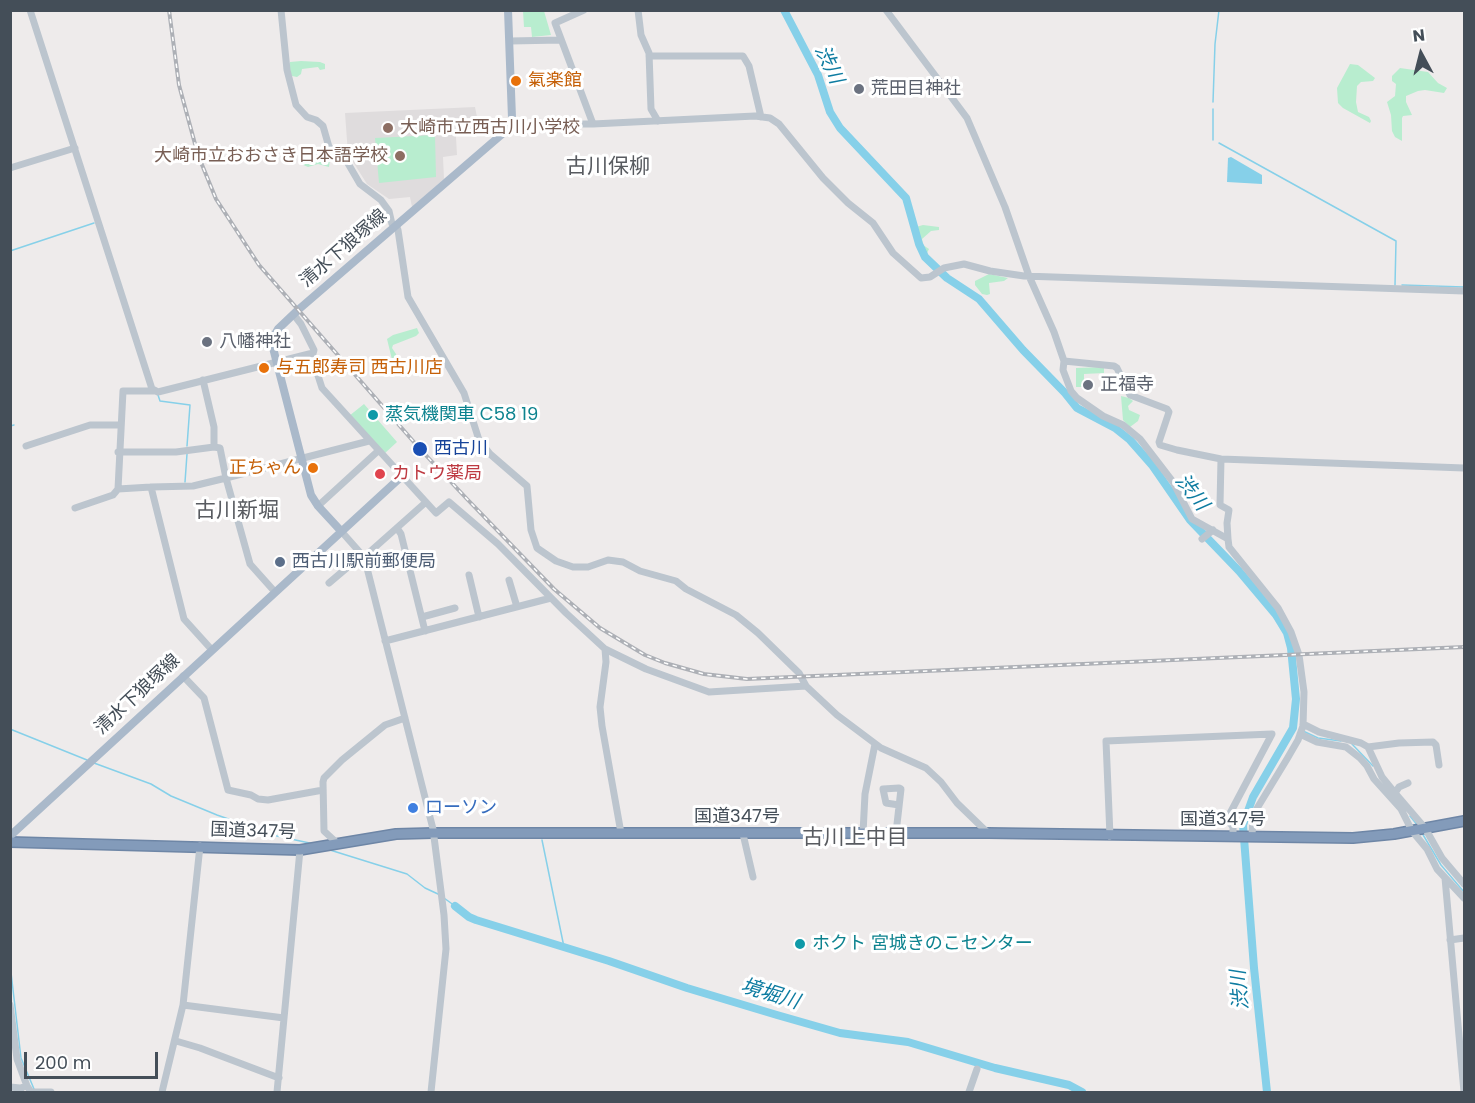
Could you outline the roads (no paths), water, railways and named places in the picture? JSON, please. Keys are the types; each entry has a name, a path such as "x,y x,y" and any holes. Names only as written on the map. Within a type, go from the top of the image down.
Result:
{"highway":[{"name":"国道347号","path":"10,842 300,850 396,834 432,833 988,833 1353,838 1418,830 1464,821"}],"main road":[{"path":"508,10 512,124"},
{"name":"清水下狼塚線","path":"341,531 311,495 272,344 274,336 278,329 500,137 512,124"},
{"name":"清水下狼塚線","path":"10,836 402,476"}],"street":[{"path":"30,10 152,389 155,391"},
{"path":"281,10 287,70 296,105 307,117 323,126 329,147 346,160 360,184 386,206 392,224 396,225 408,297 464,393 479,440 490,454 527,486 531,531 537,548 556,561 573,567 588,567 615,560 639,571 676,581 686,589 740,618 799,673 806,686 837,715 874,744 926,768 941,782 953,799 988,833"},
{"path":"584,10 555,23 593,124"},
{"path":"638,10 641,34 649,56 651,109 658,121"},
{"path":"886,10 968,118 1005,207 1029,276 1054,332 1064,361 1063,370 1071,391 1077,398 1103,416 1123,425 1140,439 1173,482 1192,519 1228,539"},
{"path":"510,41 561,40"},
{"path":"649,56 743,56 749,66 761,117"},
{"path":"512,124 593,124 770,117 779,124 823,178 848,203 873,223 893,254 921,278 930,277 944,267 964,264 990,271 1029,276 1464,291"},
{"path":"10,168 75,148"},
{"path":"294,315 314,350 312,357 322,388 378,451 436,513 449,502 498,544 605,649 629,662 709,692 806,686"},
{"path":"75,508 113,495 118,489 118,452 123,391 158,392 313,353"},
{"path":"1064,361 1114,366 1130,395 1167,409 1169,412 1160,445 1221,459 1464,468"},
{"path":"203,380 214,427 214,447"},
{"path":"26,446 90,425 120,426"},
{"path":"118,489 193,486 369,441"},
{"path":"118,452 220,448 250,564 275,592"},
{"path":"318,506 378,451"},
{"path":"1221,459 1220,505 1229,510 1227,523 1229,547 1278,608 1291,632 1299,655 1303,682 1302,729 1287,759 1253,815 1250,836"},
{"path":"151,487 184,619 212,650"},
{"path":"329,583 426,502"},
{"path":"397,528 401,534 425,631"},
{"path":"1202,539 1213,530"},
{"path":"341,531 363,556 433,829 446,949 430,1092"},
{"path":"469,575 479,617"},
{"path":"509,580 517,607"},
{"path":"385,641 551,598"},
{"path":"422,617 454,608"},
{"path":"605,649 606,662 600,707 621,833"},
{"path":"183,676 204,698 228,790 268,800 323,790"},
{"path":"332,844 324,831 324,778 385,725 405,718"},
{"path":"1302,729 1361,743 1368,747 1382,777 1418,830 1437,869 1464,898"},
{"path":"1302,729 1317,742 1346,747 1360,758 1374,779 1464,884"},
{"path":"1110,836 1106,741 1272,734 1227,819 1233,827 1235,836"},
{"path":"1368,747 1433,742 1436,745 1439,765"},
{"path":"862,833 865,794 874,744"},
{"path":"1395,793 1408,783"},
{"path":"896,833 899,805"},
{"path":"743,834 753,877"},
{"path":"162,1092 183,1005 200,846"},
{"path":"277,1092 300,850"},
{"path":"1445,878 1462,1033 1464,1092"},
{"path":"1450,940 1464,938"},
{"path":"10,1005 17,1059 29,1091"},
{"path":"183,1005 284,1018"},
{"path":"176,1041 279,1078"},
{"path":"969,1092 978,1069"},
{"path":"10,1087 51,1092"}],"water":[{"path":"1231,157 1262,175 1262,184 1227,182 1228,158"}],"waterway":[{"name":"渋川","path":"784,10 818,75 830,112 840,128 906,198 925,257 947,278 979,299 1077,408 1115,428 1130,440 1152,465 1190,520 1239,571 1276,615 1287,633 1291,648 1296,699 1293,728 1253,797 1243,825 1254,968 1267,1092"},
{"path":"1213,102 1219,10"},
{"path":"1213,109 1213,140"},
{"path":"1219,143 1396,241 1395,285"},
{"path":"10,251 94,223"},
{"path":"1402,285 1464,287"},
{"path":"158,395 160,401 190,405 187,446"},
{"path":"10,426 14,425"},
{"path":"185,482 187,454"},
{"path":"10,729 87,760"},
{"path":"1303,731 1318,738 1341,741"},
{"path":"1352,744 1373,766"},
{"path":"94,763 151,784 171,796 217,815 277,836 314,844"},
{"path":"1410,816 1418,826"},
{"path":"1422,833 1441,865 1464,892"},
{"path":"542,840 564,947"},
{"path":"330,850 407,874 425,888 438,894"},
{"path":"444,898 455,906"},
{"name":"境堀川","path":"455,906 476,920 777,1015 840,1033 908,1042 995,1068 1069,1085 1082,1092"},
{"path":"10,964 21,1058 34,1089"}],"railway":[{"path":"169,10 179,85 198,155 216,199 259,265 420,449 554,589 600,628 645,655 704,674 747,679 1464,647"}],"place":[{"name":"氣楽館","path":"516,81"},
{"name":"荒田目神社","path":"859,89"},
{"name":"大崎市立西古川小学校","path":"388,128"},
{"name":"大崎市立おおさき日本語学校","path":"400,156"},
{"name":"八幡神社","path":"207,342"},
{"name":"与五郎寿司 西古川店","path":"264,368"},
{"name":"正福寺","path":"1088,385"},
{"name":"蒸気機関車 C58 19","path":"373,415"},
{"name":"西古川","path":"420,449"},
{"name":"正ちゃん","path":"313,468"},
{"name":"カトウ薬局","path":"380,474"},
{"name":"西古川駅前郵便局","path":"280,562"},
{"name":"ローソン","path":"413,808"},
{"name":"ホクト 宮城きのこセンター","path":"800,944"}],"district":[{"name":"古川保柳","path":"608,168"},
{"name":"古川新堀","path":"237,512"},
{"name":"古川上中目","path":"855,839"}]}
